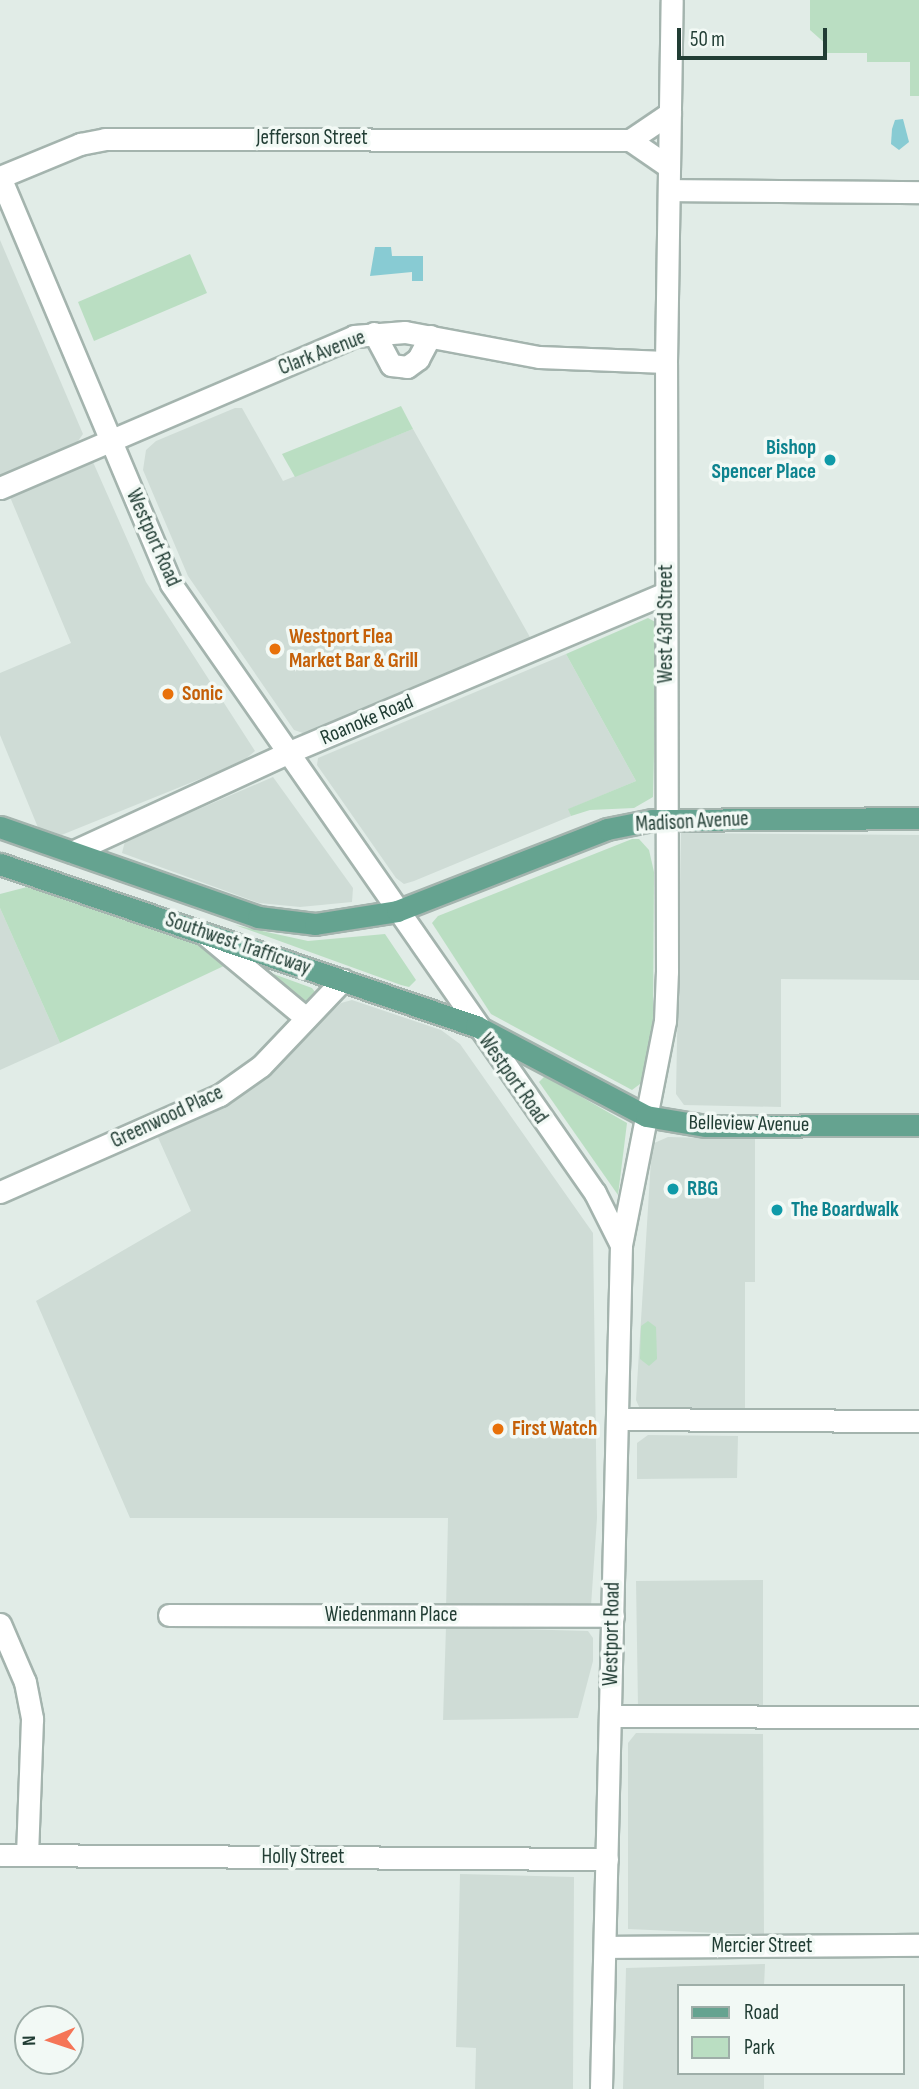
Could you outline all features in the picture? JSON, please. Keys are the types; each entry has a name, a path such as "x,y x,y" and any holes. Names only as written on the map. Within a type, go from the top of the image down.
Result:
{"main road":[{"name":"Madison Avenue","path":"397,911 607,829 667,819 919,818"},
{"name":"Southwest Trafficway","path":"0,827 258,917 315,924 397,911"},
{"name":"Southwest Trafficway","path":"0,864 476,1026"},
{"name":"Belleview Avenue","path":"476,1026 646,1116 706,1126 919,1125"}],"street":[{"name":"West 43rd Street","path":"621,1245 664,1021 667,819 666,362 673,0"},
{"path":"669,167 630,141 670,113"},
{"name":"Jefferson Street","path":"0,177 80,144 105,139 630,141"},
{"name":"Westport Road","path":"0,177 171,584 476,1026 595,1193 621,1245 601,2089"},
{"path":"669,190 919,192"},
{"path":"374,333 391,365 407,367 418,359 430,336"},
{"name":"Clark Avenue","path":"0,488 354,336 374,333 430,336 539,357 666,362"},
{"name":"Roanoke Road","path":"72,852 287,753 666,593"},
{"path":"0,879 22,871"},
{"path":"205,933 306,1018"},
{"name":"Greenwood Place","path":"0,1192 220,1095 261,1066 343,980"},
{"path":"617,1419 919,1421"},
{"name":"Wiedenmann Place","path":"169,1615 612,1616"},
{"path":"0,1624 25,1682 32,1719 27,1855"},
{"path":"610,1716 919,1717"},
{"name":"Holly Street","path":"0,1855 607,1859"},
{"name":"Mercier Street","path":"605,1947 919,1945"}],"shaded area":[{"path":"0,240 83,434 76,444 0,477"},
{"path":"235,408 242,408 283,481 413,429 531,639 306,734 294,730 188,576 143,470 146,450 156,441"},
{"path":"93,462 146,582 255,751 242,762 59,836 39,830 0,735 0,673 71,643 10,497"},
{"path":"566,654 636,781 569,809 571,816 404,884 396,878 317,765 318,758"},
{"path":"273,777 353,888 352,902 300,907 259,903 122,853 125,841"},
{"path":"681,833 919,835 919,980 781,979 781,1107 684,1105 676,1094"},
{"path":"0,908 60,1043 0,1070"},
{"path":"352,1000 441,1030 460,1044 593,1233 597,1518 591,1606 446,1610 448,1518 130,1518 36,1301 191,1211 156,1133 302,1038 341,1003"},
{"path":"668,1137 755,1139 755,1282 745,1282 745,1412 640,1409 636,1400 652,1144"},
{"path":"648,1435 738,1436 737,1478 637,1479 637,1443"},
{"path":"763,1580 763,1709 638,1706 636,1581"},
{"path":"446,1627 588,1631 593,1638 593,1661 578,1718 443,1720"},
{"path":"636,1733 763,1734 764,1935 628,1929 628,1743"},
{"path":"460,1874 574,1877 573,2089 475,2089 476,2048 456,2047"},
{"path":"765,1964 764,1984 678,1984 678,2075 764,2075 764,2089 623,2089 626,1968"}],"green space":[{"path":"810,0 919,0 919,96 910,96 910,62 867,62 867,53 827,53 827,45 810,30"},
{"path":"190,254 207,293 94,341 78,302"},
{"path":"401,406 413,429 295,477 282,454"},
{"path":"648,618 657,623 653,797 634,808 590,810 571,816 568,809 636,781 566,654"},
{"path":"632,839 639,839 649,850 654,872 653,1020 646,1067 640,1084 632,1090 491,1014 432,923 438,916"},
{"path":"27,887 206,948 228,964 60,1043 0,908 0,894"},
{"path":"235,925 308,941 385,934 416,980 409,987 401,985"},
{"path":"257,968 312,988 315,992 308,1007"},
{"path":"545,1076 627,1123 618,1195 539,1082"},
{"path":"648,1321 656,1327 657,1359 649,1366 640,1359 641,1326"}],"water":[{"path":"903,119 909,142 899,150 891,144 892,129 895,120"},
{"path":"375,247 391,247 392,256 423,256 423,281 412,281 412,272 370,276"}],"place":[{"name":"Bishop Spencer Place","path":"830,460"},
{"name":"Westport Flea Market Bar & Grill","path":"275,649"},
{"name":"Sonic","path":"168,694"},
{"name":"RBG","path":"673,1189"},
{"name":"The Boardwalk","path":"777,1210"},
{"name":"First Watch","path":"498,1429"}]}
